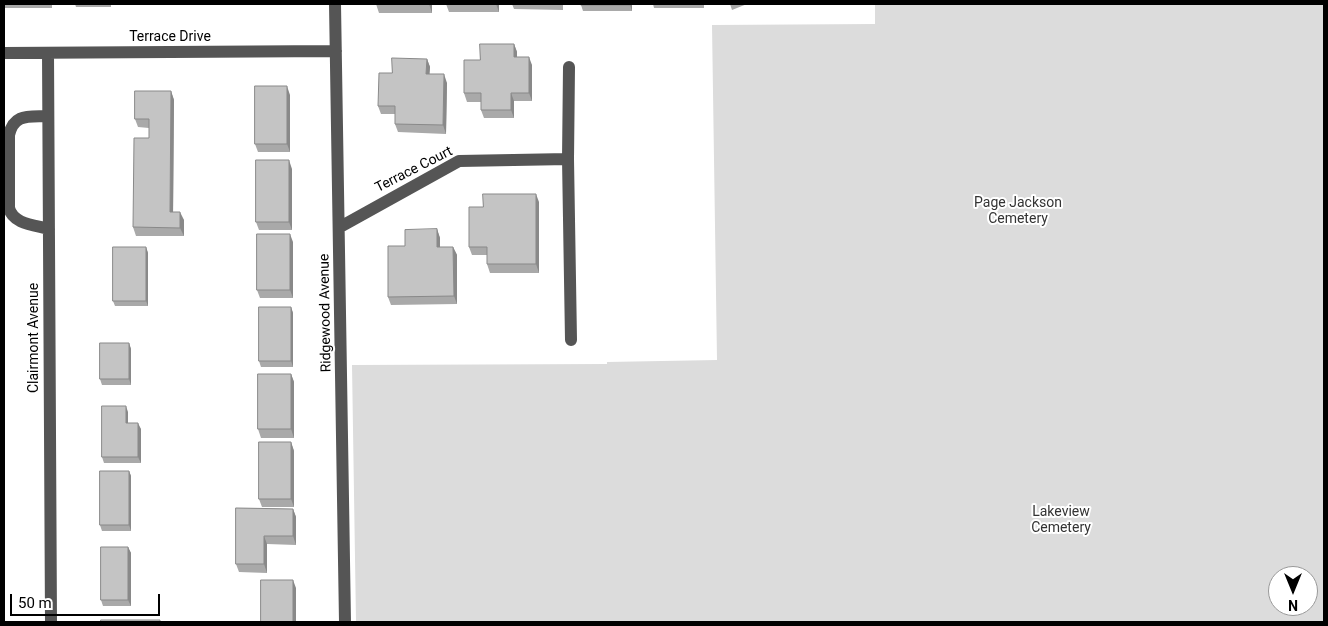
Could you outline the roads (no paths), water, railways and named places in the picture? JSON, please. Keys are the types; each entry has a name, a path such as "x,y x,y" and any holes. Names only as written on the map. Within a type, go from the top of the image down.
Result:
{"street":[{"name":"Ridgewood Avenue","path":"335,4 345,622"},
{"name":"Terrace Drive","path":"4,53 336,51"},
{"name":"Clairmont Avenue","path":"48,53 51,622"},
{"path":"569,67 568,159 571,340"},
{"path":"48,116 16,120 11,126 9,135 9,208 11,215 17,220 49,229"},
{"name":"Terrace Court","path":"340,227 459,161 568,159"}],"park label":[{"name":"Page Jackson Cemetery","path":"1018,212"},
{"name":"Lakeview Cemetery","path":"1061,520"}]}
